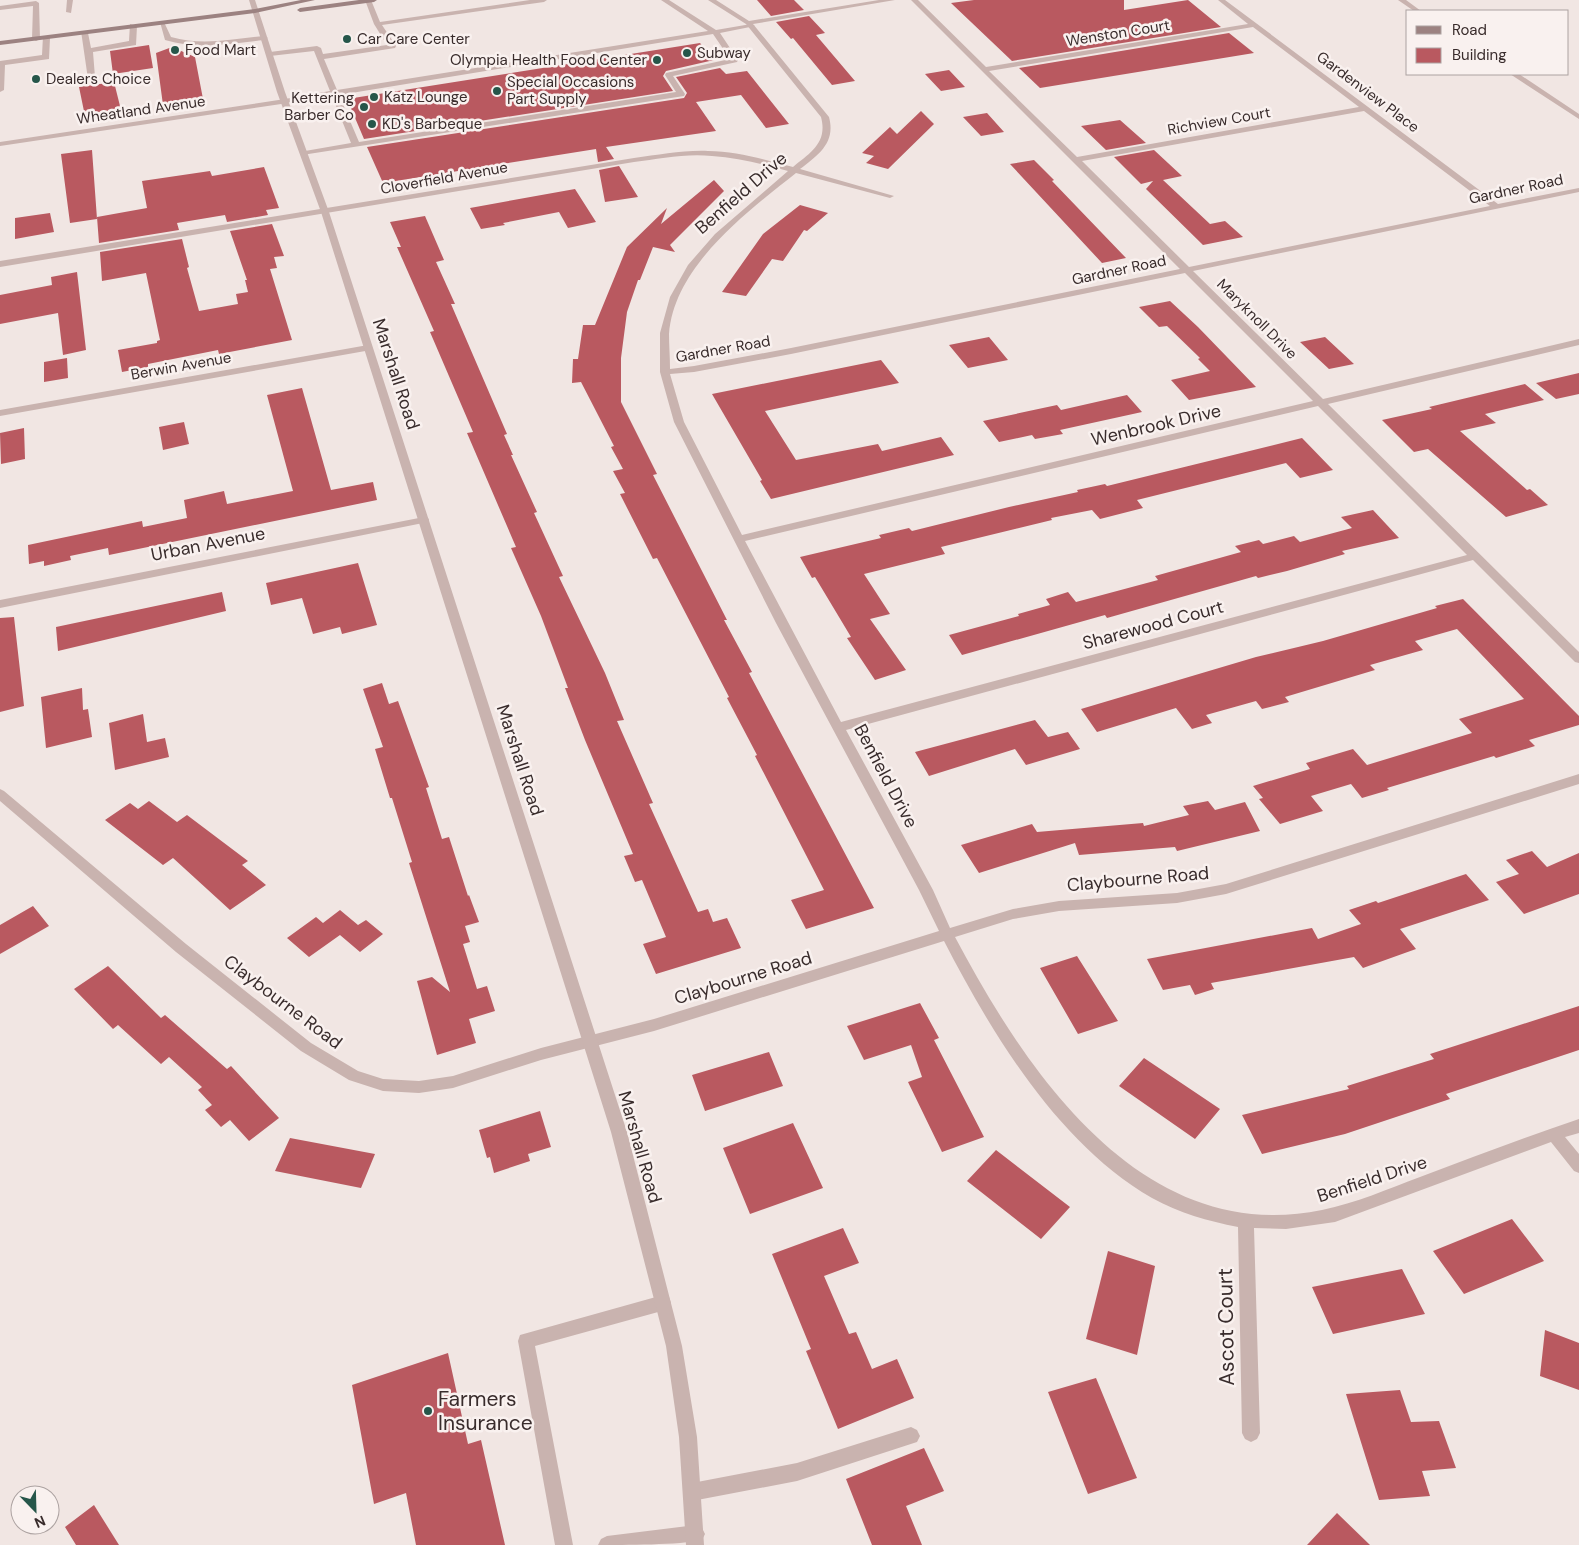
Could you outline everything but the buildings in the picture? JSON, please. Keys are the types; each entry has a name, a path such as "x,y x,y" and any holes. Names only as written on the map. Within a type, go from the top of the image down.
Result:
{"main road":[{"path":"0,43 255,11 312,0"},
{"path":"255,11 294,10 371,0"}],"street":[{"path":"69,12 68,2 70,0"},
{"name":"Marshall Road","path":"252,0 285,101 325,212 619,1132 674,1346 685,1419 696,1539"},
{"path":"320,57 392,46 378,24 371,0"},
{"path":"468,0 473,10"},
{"path":"378,24 544,0"},
{"path":"304,153 681,94 668,75 734,60 715,32 664,0"},
{"name":"Benfield Drive","path":"711,0 749,24 825,117 828,136 823,146 722,232 693,264 684,277 674,295 664,331 662,350 671,401 679,422 782,623 926,890 945,934 996,1022 1031,1071 1078,1128 1104,1154 1141,1183 1174,1200 1214,1215 1246,1221 1308,1220 1351,1210 1579,1126"},
{"name":"Wheatland Avenue","path":"0,144 285,101 715,32 749,24 892,0"},
{"name":"Maryknoll Drive","path":"914,0 1579,659"},
{"name":"Gardenview Place","path":"1221,0 1497,207"},
{"path":"1401,0 1416,10"},
{"path":"0,8 36,2 36,39"},
{"path":"162,23 168,38 176,42 213,44 264,38"},
{"name":"Wenston Court","path":"985,69 1255,25"},
{"path":"89,50 133,43 133,26"},
{"path":"84,33 89,50 91,77"},
{"path":"0,90 0,63 46,57 46,38"},
{"path":"270,54 317,48 356,145"},
{"path":"1516,75 1579,117"},
{"name":"Richview Court","path":"1076,160 1366,108"},
{"name":"Cloverfield Avenue","path":"0,264 634,160 690,153 731,155 890,196"},
{"name":"Gardner Road","path":"665,372 694,369 791,351 1579,190"},
{"name":"Wenbrook Drive","path":"740,538 1579,342"},
{"name":"Berwin Avenue","path":"0,413 368,348"},
{"name":"Urban Avenue","path":"0,604 424,520"},
{"name":"Sharewood Court","path":"839,727 1476,556"},
{"name":"Claybourne Road","path":"0,794 212,973 306,1047 354,1076 383,1085 419,1087 444,1084 654,1025 1013,914 1059,906 1177,898 1226,889 1579,779"},
{"path":"1554,1134 1579,1166"},
{"name":"Ascot Court","path":"1246,1221 1250,1432"},
{"path":"564,1545 526,1341 663,1303"},
{"path":"692,1492 797,1472 911,1436"},
{"path":"607,1545 696,1539"}],"place":[{"name":"Car Care Center","path":"347,39"},
{"name":"Food Mart","path":"175,50"},
{"name":"Subway","path":"687,53"},
{"name":"Olympia Health Food Center","path":"657,60"},
{"name":"Dealers Choice","path":"36,79"},
{"name":"Special Occasions Part Supply","path":"497,91"},
{"name":"Katz Lounge","path":"374,97"},
{"name":"Kettering Barber Co","path":"364,107"},
{"name":"KD's Barbeque","path":"372,124"},
{"name":"Farmers Insurance","path":"428,1411"}]}
